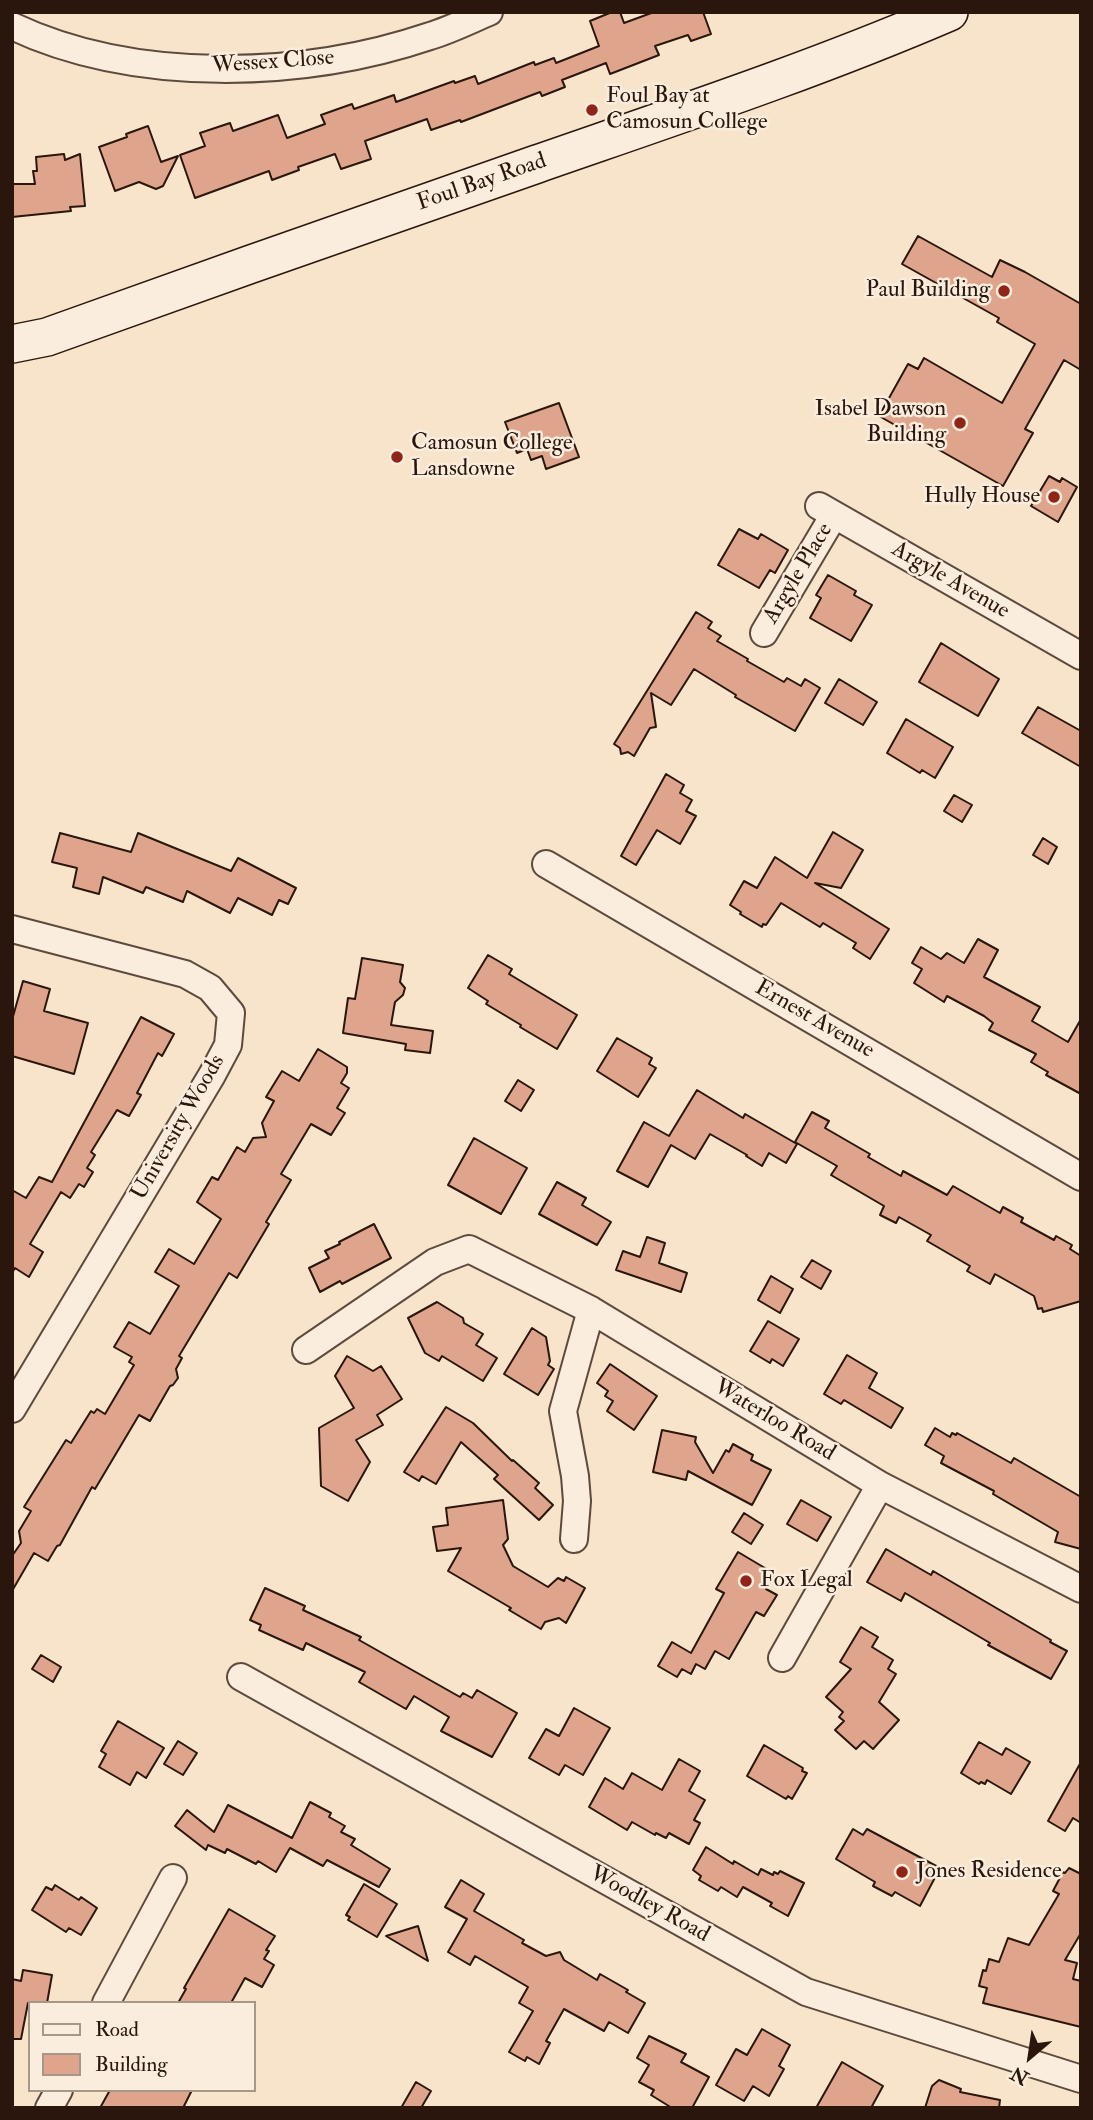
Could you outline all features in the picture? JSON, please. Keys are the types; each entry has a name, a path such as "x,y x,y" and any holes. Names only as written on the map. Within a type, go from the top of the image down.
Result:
{"main road":[{"name":"Foul Bay Road","path":"12,344 47,337 716,102 873,45 949,12"}],"street":[{"name":"Wessex Close","path":"12,26 57,43 153,65 254,69 345,59 429,37 489,12"},
{"name":"Argyle Place","path":"764,633 826,510"},
{"name":"Argyle Avenue","path":"826,510 1081,656"},
{"name":"Ernest Avenue","path":"546,864 1081,1177"},
{"name":"University Woods","path":"12,929 185,974 210,988 231,1013 228,1045 212,1075 12,1409"},
{"name":"Waterloo Road","path":"306,1350 435,1262 469,1249 591,1310 880,1485 1081,1589"},
{"path":"574,1539 577,1501 575,1476 563,1410 591,1310"},
{"path":"782,1658 880,1485"},
{"name":"Woodley Road","path":"240,1678 806,1993 1081,2079"},
{"path":"107,2001 173,1878"},
{"path":"50,2108 58,2092"}],"building":[{"path":"612,12 620,12 624,23 654,12 703,12 711,34 691,41 688,35 655,46 659,55 610,74 606,63 562,80 565,87 542,96 540,92 461,122 460,120 431,130 427,119 365,141 371,159 341,169 335,154 272,180 269,171 195,198 180,155 205,146 200,133 230,123 233,131 278,115 287,138 325,124 321,115 352,104 354,109 394,95 396,102 454,81 455,83 475,76 478,84 534,62 535,65 554,58 556,63 599,46 590,21"},
{"path":"148,126 161,162 178,156 163,186 156,189 139,182 115,191 99,147"},
{"path":"64,154 65,160 80,154 85,206 70,207 71,211 12,217 12,184 35,184 33,171 37,171 36,157"},
{"path":"918,236 992,277 1000,260 1081,304 1081,370 1064,360 1025,429 1033,433 1003,486 879,416 908,364 918,369 924,358 1002,403 1035,344 997,322 999,318 902,264"},
{"path":"559,403 579,457 546,469 542,456 531,460 527,449 517,453 505,422"},
{"name":"Hully House","path":"1049,476 1060,482 1062,478 1077,487 1058,522 1031,506"},
{"path":"739,529 758,539 761,534 788,550 775,573 770,570 759,588 718,565"},
{"path":"828,575 856,591 854,595 872,605 851,641 810,618 821,598 816,595"},
{"path":"696,612 712,622 708,628 721,636 717,641 748,659 747,661 784,682 787,678 801,686 805,679 820,688 795,731 735,697 736,695 694,669 671,705 651,693 656,727 650,728 634,756 628,752 621,754 620,748 614,744"},
{"path":"941,643 999,679 978,716 919,682"},
{"path":"839,679 877,702 863,725 825,703"},
{"path":"1038,707 1081,731 1081,767 1022,733"},
{"path":"906,719 953,747 935,778 922,770 920,773 887,753"},
{"path":"666,774 684,785 680,793 692,800 686,811 696,816 680,844 657,830 636,865 621,856"},
{"path":"954,795 972,805 962,822 944,811"},
{"path":"833,832 863,850 841,888 815,883 889,929 870,959 853,948 856,943 823,923 820,927 781,903 762,927 730,905 744,881 757,888 775,857 807,878"},
{"path":"60,833 131,852 138,833 231,871 238,858 296,888 288,904 279,900 272,915 238,898 230,913 187,891 183,902 146,887 143,893 103,877 99,894 73,887 77,868 52,862"},
{"path":"1043,838 1057,847 1048,864 1033,855"},
{"path":"978,939 998,950 984,977 1040,1007 1032,1021 1068,1042 1081,1019 1081,1094 1046,1075 1048,1072 1031,1062 1036,1054 989,1030 993,1023 984,1016 947,996 944,1002 914,983 922,969 912,963 921,947 941,959 947,953 964,963"},
{"path":"488,955 512,969 509,974 577,1015 557,1049 486,1004 488,1001 468,988"},
{"path":"362,958 403,965 400,982 405,988 403,995 395,1002 391,1025 433,1031 430,1053 405,1050 406,1044 343,1033 348,998 355,999"},
{"path":"23,981 50,989 44,1011 88,1023 74,1074 12,1056 12,1020"},
{"path":"141,1017 174,1034 162,1056 158,1053 137,1093 141,1095 129,1116 117,1110 91,1152 95,1155 87,1168 93,1172 84,1187 79,1184 70,1198 61,1192 30,1244 43,1252 29,1277 15,1268 12,1273 12,1190 26,1198 39,1177 52,1182"},
{"path":"617,1038 652,1058 649,1064 656,1068 638,1097 597,1071"},
{"path":"318,1049 347,1067 347,1073 341,1083 349,1088 337,1108 345,1113 331,1135 311,1124 281,1174 291,1180 266,1222 269,1224 237,1278 229,1273 179,1356 182,1358 176,1369 178,1378 170,1386 150,1421 139,1415 48,1561 34,1553 12,1591 12,1556 21,1543 19,1531 31,1511 24,1507 66,1440 71,1443 91,1411 94,1413 97,1409 105,1414 134,1365 129,1362 132,1357 114,1347 129,1322 150,1334 179,1286 155,1272 169,1249 194,1264 221,1219 197,1202 212,1177 218,1180 237,1147 245,1152 253,1138 266,1137 262,1123 274,1101 266,1097 282,1071 299,1081"},
{"path":"518,1080 534,1090 521,1111 505,1101"},
{"path":"697,1090 743,1118 745,1114 797,1144 786,1163 769,1153 762,1166 710,1134 695,1159 671,1145 648,1187 617,1171 644,1122 669,1136"},
{"path":"812,1112 829,1121 825,1128 901,1176 903,1171 947,1195 953,1186 1000,1213 1003,1207 1023,1218 1021,1222 1054,1240 1056,1236 1072,1245 1070,1249 1081,1256 1081,1301 1043,1312 1042,1308 1038,1309 1034,1296 995,1274 990,1284 967,1271 970,1266 927,1241 931,1235 899,1217 896,1223 880,1215 884,1206 831,1175 837,1166 795,1142"},
{"path":"474,1138 527,1168 501,1214 448,1185"},
{"path":"557,1182 586,1198 582,1205 611,1222 597,1245 539,1214"},
{"path":"374,1224 391,1258 342,1284 340,1281 320,1292 309,1268 329,1258 325,1251"},
{"path":"647,1237 665,1243 659,1263 687,1273 681,1292 616,1270 623,1251 640,1257"},
{"path":"812,1260 831,1271 821,1289 801,1277"},
{"path":"771,1276 793,1289 780,1313 758,1300"},
{"path":"437,1302 483,1334 476,1345 497,1358 483,1381 442,1356 439,1361 425,1353 408,1318"},
{"path":"768,1321 799,1339 783,1366 772,1359 770,1363 750,1351"},
{"path":"532,1328 546,1337 550,1361 548,1365 554,1369 538,1395 504,1374"},
{"path":"847,1355 877,1373 869,1388 903,1408 891,1428 844,1400 841,1404 824,1394"},
{"path":"347,1356 373,1371 381,1366 402,1399 377,1415 383,1425 356,1440 370,1462 348,1501 321,1486 319,1428 354,1408 335,1376"},
{"path":"610,1364 657,1396 634,1430 607,1411 613,1401 605,1396 608,1391 597,1383"},
{"path":"446,1407 473,1423 539,1483 535,1488 553,1505 539,1520 494,1479 498,1475 461,1442 436,1484 422,1476 419,1481 404,1472"},
{"path":"935,1428 950,1437 952,1433 957,1433 1011,1463 1014,1458 1081,1497 1081,1549 1055,1542 1058,1532 993,1494 994,1491 941,1463 944,1456 925,1445"},
{"path":"662,1430 696,1437 695,1442 713,1473 726,1450 729,1452 733,1444 753,1455 751,1460 771,1470 752,1505 688,1471 686,1480 653,1472"},
{"path":"503,1500 508,1539 503,1545 513,1566 548,1587 558,1578 564,1581 566,1577 585,1588 566,1623 559,1618 545,1622 541,1629 448,1571 461,1548 437,1551 433,1527 448,1525 446,1508"},
{"path":"801,1500 831,1517 817,1541 787,1524"},
{"path":"744,1513 763,1525 751,1544 732,1532"},
{"path":"886,1549 931,1575 933,1571 1067,1651 1051,1679 988,1645 990,1643 905,1593 901,1601 867,1582"},
{"path":"738,1552 775,1574 766,1589 777,1595 764,1616 756,1612 729,1659 715,1651 705,1669 696,1664 691,1674 682,1669 677,1677 658,1666 672,1642 691,1653 724,1593 716,1589"},
{"path":"265,1588 305,1606 303,1610 361,1637 359,1640 460,1697 463,1693 472,1698 477,1690 517,1713 492,1757 441,1731 449,1717 414,1696 406,1709 359,1682 365,1672 306,1643 303,1650 259,1630 261,1625 250,1620"},
{"path":"861,1627 878,1637 872,1647 893,1660 888,1669 896,1674 879,1702 899,1720 873,1749 864,1741 856,1749 835,1730 844,1721 839,1717 843,1712 826,1697 851,1669 840,1662"},
{"path":"41,1655 61,1667 53,1682 32,1669"},
{"path":"574,1708 610,1728 583,1775 565,1765 559,1775 529,1758 546,1729 559,1736"},
{"path":"118,1721 164,1748 146,1778 137,1772 130,1785 99,1767 106,1754 101,1751"},
{"path":"178,1741 197,1753 183,1775 164,1764"},
{"path":"979,1742 1002,1755 1006,1748 1030,1762 1011,1794 987,1780 985,1784 979,1784 961,1773"},
{"path":"764,1745 807,1773 792,1799 788,1796 786,1799 747,1776"},
{"path":"679,1759 700,1771 689,1791 705,1800 694,1820 700,1823 689,1844 669,1833 666,1838 656,1833 655,1835 632,1822 627,1830 589,1807 605,1778 623,1789 632,1773 662,1790"},
{"path":"1081,1762 1081,1823 1073,1818 1065,1831 1048,1821"},
{"path":"310,1802 331,1813 329,1817 345,1826 341,1832 355,1839 351,1845 390,1869 379,1887 327,1860 323,1866 290,1848 276,1872 258,1861 256,1864 227,1849 225,1853 208,1845 206,1850 175,1826 187,1810 214,1832 228,1805 292,1838"},
{"name":"Jones Residence","path":"853,1829 863,1835 867,1829 940,1868 920,1906 895,1892 892,1896 873,1886 875,1882 836,1859"},
{"path":"706,1847 733,1864 734,1861 758,1875 761,1869 773,1875 774,1872 778,1874 780,1871 804,1883 788,1916 770,1906 772,1903 743,1887 737,1897 721,1887 718,1891 699,1880 701,1876 693,1870"},
{"path":"1069,1868 1081,1874 1081,1933 1065,1960 1077,1963 1073,1979 1081,1981 1081,2027 983,2003 987,1988 979,1986 989,1959 999,1962 1008,1938 1029,1945 1059,1894 1053,1891 1063,1872"},
{"path":"461,1880 484,1894 474,1911 546,1956 560,1952 564,1960 597,1980 600,1974 645,2003 628,2033 609,2022 604,2031 564,2009 546,2041 550,2043 539,2064 527,2057 525,2061 509,2052 533,2011 519,2003 528,1987 475,1956 470,1965 448,1952 467,1919 445,1907"},
{"path":"364,1884 397,1904 377,1937 348,1920 350,1917 346,1915"},
{"path":"55,1885 97,1908 81,1935 69,1928 66,1932 32,1910 46,1887 52,1890"},
{"path":"229,1909 275,1936 264,1959 274,1965 262,1987 245,1978 232,2001 179,2001 186,1989 184,1988"},
{"path":"418,1926 428,1961 386,1936"},
{"path":"23,1970 52,1975 47,2001 28,2001 21,2039 12,2039 12,1979 21,1981"},
{"path":"762,2029 790,2045 779,2066 784,2069 769,2096 753,2086 744,2101 716,2085 736,2049 747,2055"},
{"path":"649,2036 686,2054 681,2062 709,2077 692,2108 672,2108 651,2095 654,2090 639,2082 649,2065 637,2058"},
{"path":"842,2062 883,2086 871,2108 816,2108"},
{"path":"939,2080 961,2089 960,2092 1000,2100 999,2108 925,2108 932,2086"},
{"path":"416,2082 431,2091 421,2108 401,2108"},
{"path":"109,2092 191,2092 183,2108 100,2108"}],"place":[{"name":"Foul Bay at Camosun College","path":"592,110"},
{"name":"Paul Building","path":"1004,291"},
{"name":"Isabel Dawson Building","path":"960,423"},
{"name":"Camosun College Lansdowne","path":"397,457"},
{"name":"Hully House","path":"1054,497"},
{"name":"Fox Legal","path":"746,1581"},
{"name":"Jones Residence","path":"902,1872"}]}
